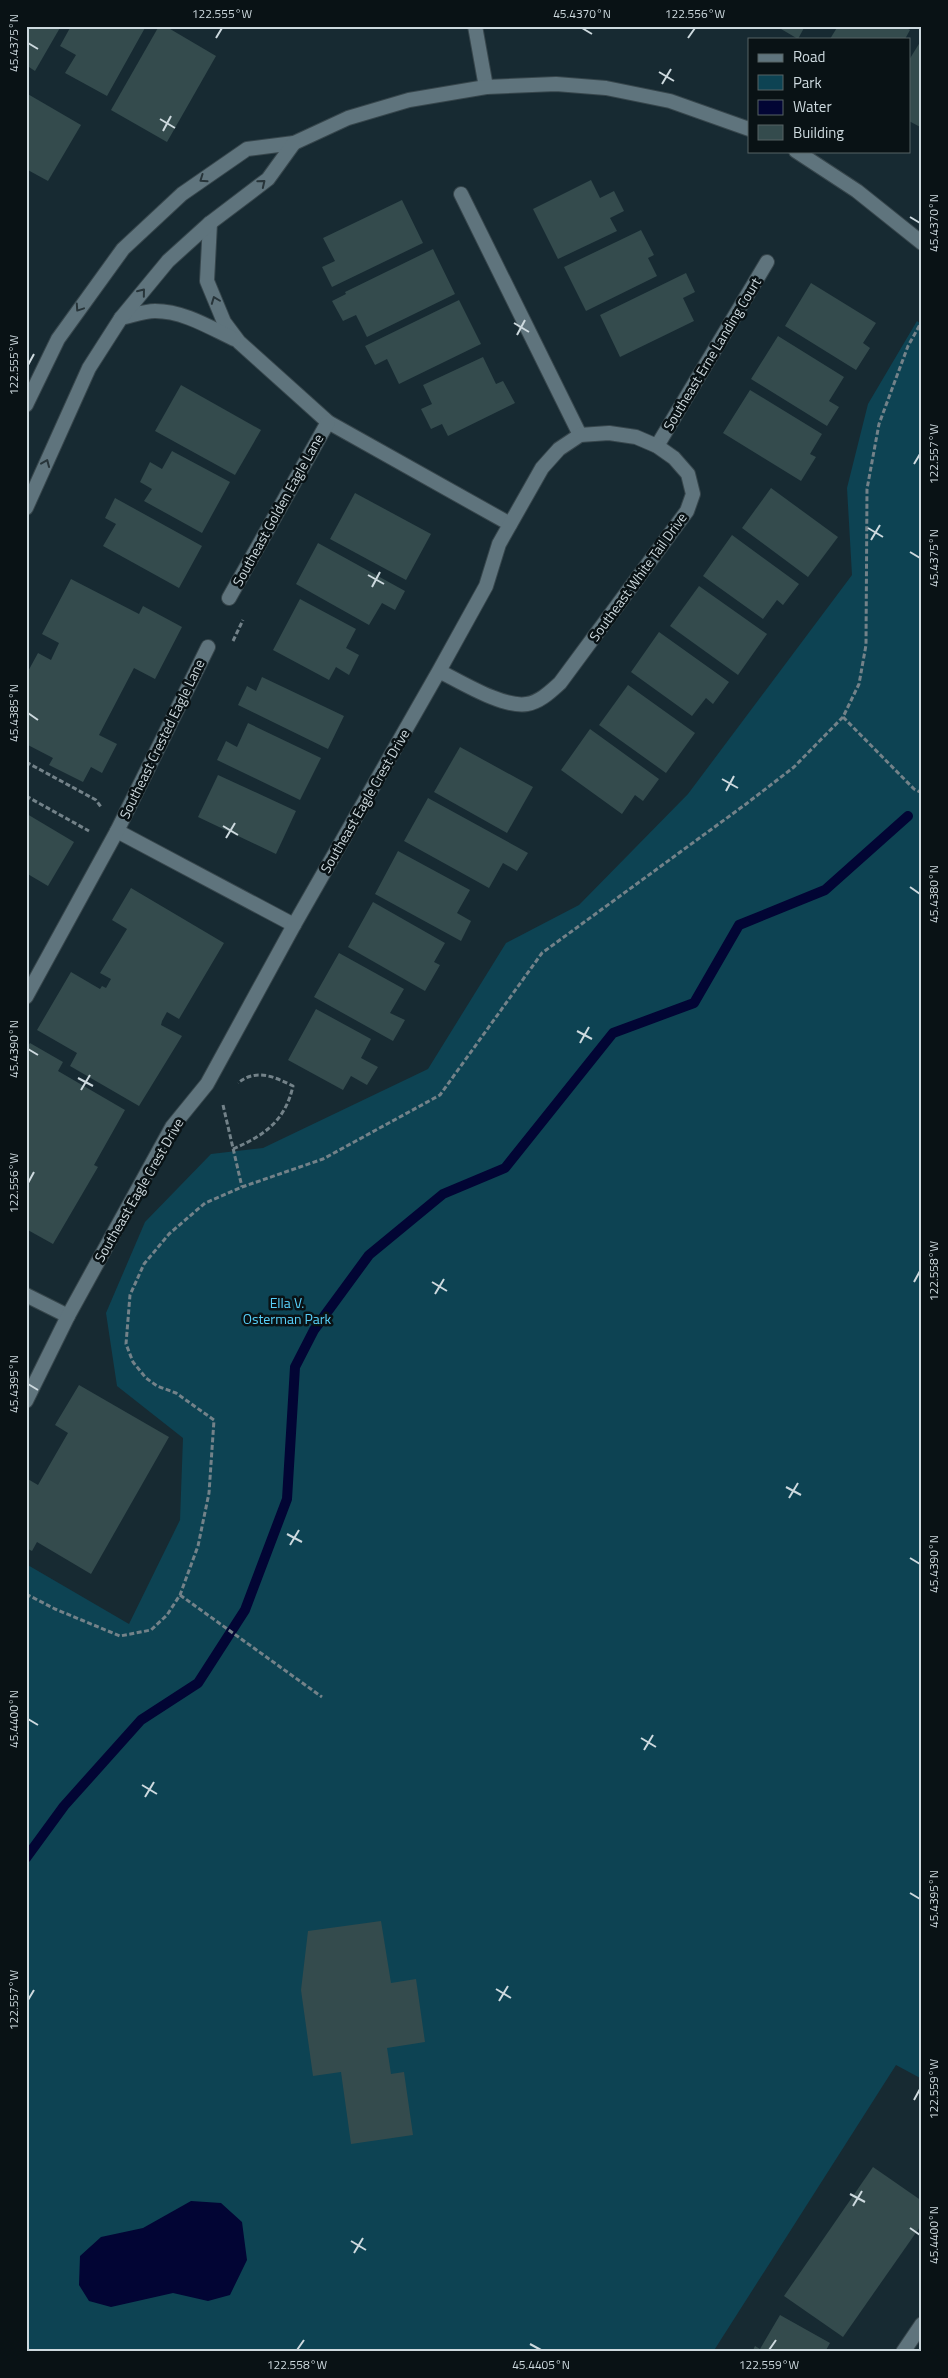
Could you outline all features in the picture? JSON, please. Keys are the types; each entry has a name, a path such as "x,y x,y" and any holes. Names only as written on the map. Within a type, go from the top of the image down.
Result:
{"street":[{"path":"475,26 486,87"},
{"path":"26,405 58,339 123,249 182,194 246,148 294,143 348,118 409,100 486,87 556,84 606,88 670,100 748,129"},
{"path":"26,508 90,368 121,318 168,261 210,223 268,179 294,143"},
{"path":"798,152 857,191 922,243"},
{"path":"461,194 580,436"},
{"path":"210,223 208,281 224,322 239,342 328,422 510,524"},
{"name":"Southeast Erne Landing Court","path":"657,446 767,262"},
{"path":"121,318 153,311 174,313 200,322 239,342"},
{"name":"Southeast Golden Eagle Lane","path":"229,598 328,422"},
{"name":"Southeast White Tail Drive","path":"439,672 508,703 528,704 546,696 560,683 687,510 692,494 688,474 674,458 657,446 636,437 609,433 580,436 559,449 542,468 510,524"},
{"name":"Southeast Eagle Crest Drive","path":"26,1401 68,1316 172,1127 207,1084 294,925 439,672 486,586 499,544 510,524"},
{"name":"Southeast Crested Eagle Lane","path":"26,997 117,831 208,647"},
{"name":"Southeast Crested Eagle Lane","path":"117,831 294,925"},
{"path":"26,1295 68,1316"},
{"path":"903,2352 922,2324"}],"path":[{"path":"26,1594 55,1609 120,1636 151,1630 167,1615 180,1595 198,1546 208,1493 214,1420 176,1393 157,1386 146,1378 133,1362 126,1344 130,1294 144,1264 169,1234 205,1203 242,1187 323,1159 440,1095 542,953 794,767 844,717 859,684 866,645 867,489 880,424 908,346 922,321"},
{"path":"229,648 244,618"},
{"path":"844,717 914,789 922,793"},
{"path":"26,762 96,800 117,831"},
{"path":"26,796 90,831 117,831"},
{"path":"233,1149 261,1137 279,1119 290,1100 293,1086 274,1076 259,1073 242,1079 226,1093 223,1105 233,1149 242,1187"},
{"path":"207,1084 226,1093"},
{"path":"180,1595 322,1697"}],"green space":[{"name":"Ella V. Osterman Park","path":"917,321 922,325 922,2079 896,2065 713,2352 26,2352 26,1564 129,1624 180,1520 183,1438 117,1386 106,1313 145,1222 211,1154 263,1148 428,1069 506,943 579,905 688,794 852,575 847,488 868,404"}],"water":[{"path":"191,2201 221,2203 242,2222 247,2260 230,2295 208,2301 173,2293 111,2307 89,2301 79,2285 80,2256 101,2237 143,2228"}],"building":[{"path":"26,26 61,26 35,71 26,65"},
{"path":"71,26 146,26 107,96 65,73 76,55 60,46"},
{"path":"159,26 165,26 216,56 167,142 111,110"},
{"path":"776,26 805,26 799,38"},
{"path":"838,26 903,26 910,30 906,38 831,38"},
{"path":"922,39 922,128 910,122 910,58"},
{"path":"26,93 81,125 48,181 26,169"},
{"path":"591,180 600,198 614,191 624,211 610,218 617,231 558,259 533,209"},
{"path":"402,200 423,243 332,287 322,267 335,261 323,238"},
{"path":"641,230 654,255 648,258 657,276 586,311 564,267"},
{"path":"433,249 455,294 367,337 356,315 343,321 332,301 346,294 345,292"},
{"path":"686,273 695,292 683,298 694,321 620,357 600,315"},
{"path":"811,283 876,323 863,343 870,348 856,370 785,326"},
{"path":"459,300 481,344 399,384 387,359 375,365 365,346"},
{"path":"778,336 844,377 829,401 839,407 827,426 751,379"},
{"path":"483,357 496,384 503,381 515,403 448,436 442,424 431,429 421,409 432,404 423,385"},
{"path":"181,385 261,430 235,475 155,431"},
{"path":"750,390 822,434 810,454 816,457 801,481 723,433"},
{"path":"172,451 230,482 202,533 144,501 152,489 140,482 150,462 162,469"},
{"path":"771,488 838,537 808,577 742,528"},
{"path":"355,493 431,534 406,580 330,539"},
{"path":"115,498 202,546 179,588 103,546 116,524 105,518"},
{"path":"732,535 799,584 783,605 777,600 763,619 703,576"},
{"path":"318,543 405,591 395,610 382,603 369,625 296,584"},
{"path":"71,579 139,614 143,606 182,627 155,679 134,668 99,735 117,744 102,773 91,767 83,782 49,765 53,758 26,744 26,675 38,653 51,660 59,643 42,634"},
{"path":"699,586 767,634 738,675 670,626"},
{"path":"300,599 356,629 346,648 359,655 349,675 336,667 329,680 273,650"},
{"path":"659,632 729,682 713,704 706,698 692,716 631,672"},
{"path":"262,677 344,716 328,749 238,705 247,686 256,691"},
{"path":"628,685 695,733 666,773 599,725"},
{"path":"248,723 321,758 300,800 217,760 226,741 237,747"},
{"path":"590,729 659,779 643,801 635,795 622,814 561,770"},
{"path":"460,747 533,787 507,833 434,792"},
{"path":"218,775 296,811 276,854 198,817"},
{"path":"428,798 528,853 517,871 503,863 489,888 404,841"},
{"path":"27,814 74,842 48,886 26,873"},
{"path":"398,851 470,890 457,913 471,921 461,941 375,894"},
{"path":"131,888 224,943 179,1019 167,1012 162,1021 161,1025 182,1036 139,1106 70,1066 77,1053 37,1030 71,972 100,989 102,986 106,988 111,979 100,973 127,929 112,920"},
{"path":"373,902 445,943 434,962 440,965 425,991 348,947"},
{"path":"339,953 404,989 390,1013 405,1020 393,1041 314,997"},
{"path":"316,1009 371,1039 361,1058 378,1067 367,1085 351,1076 343,1090 288,1060"},
{"path":"30,1043 63,1062 58,1071 125,1110 94,1165 98,1167 53,1244 26,1229 26,1049"},
{"path":"79,1385 169,1437 91,1574 37,1542 32,1551 26,1548 26,1478 38,1485 68,1433 55,1425"},
{"path":"381,1921 391,1983 416,1979 425,2042 387,2048 391,2074 404,2072 413,2135 351,2144 341,2072 313,2076 301,1990 308,1931"},
{"path":"873,2167 922,2201 922,2224 843,2337 784,2296"},
{"path":"780,2315 830,2343 825,2352 752,2352 755,2346 760,2349"}],"waterway":[{"path":"26,1858 64,1806 141,1720 198,1683 245,1610 287,1499 295,1367 314,1330 369,1255 443,1194 505,1168 613,1033 694,1003 739,925 825,890 908,816"}]}
